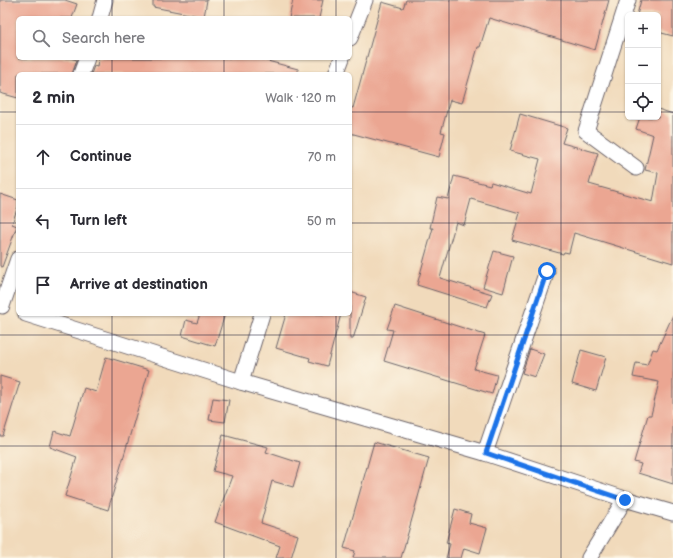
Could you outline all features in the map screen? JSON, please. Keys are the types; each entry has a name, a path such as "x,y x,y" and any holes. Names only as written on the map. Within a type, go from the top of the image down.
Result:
{"street":[{"path":"101,16 105,0"},
{"path":"352,33 365,0"},
{"path":"628,0 586,131 636,168"},
{"path":"82,72 86,60"},
{"path":"337,72 341,60"},
{"path":"16,265 1,306 16,311"},
{"path":"486,453 547,271"},
{"path":"32,316 241,382 486,453 625,500 673,513"},
{"path":"241,382 261,316"},
{"path":"589,558 625,500"}],"building":[{"path":"0,0 65,0 77,4 73,16 16,16 16,60 77,60 73,72 16,72 16,97 0,93"},
{"path":"153,0 207,0 204,16 153,7"},
{"path":"293,0 323,0 319,16 289,16"},
{"path":"406,0 609,0 595,50 489,18 480,47 478,47 462,103 450,100 441,132 445,133 439,157 352,134 352,108 382,2 403,8"},
{"path":"641,0 673,0 673,36 661,33 661,12 638,12"},
{"path":"98,60 264,60 298,69 298,72 92,72 94,66 97,67"},
{"path":"661,110 673,114 673,263 574,233 569,253 564,252 563,254 512,240 520,213 471,199 464,225 456,222 440,278 492,294 487,307 417,285 433,228 430,228 437,197 448,199 454,176 490,185 491,182 531,194 540,159 510,151 520,114 567,128 562,143 598,153 589,184 653,202 658,173 645,170 653,135 636,129 639,120 661,120"},
{"path":"0,194 16,199 16,212 12,224 16,226 16,229 2,267 0,266"},
{"path":"494,251 513,256 503,293 483,287"},
{"path":"352,293 366,297 353,339 350,339"},
{"path":"395,306 485,335 474,369 497,375 492,394 384,361 393,330 387,329"},
{"path":"673,315 673,484 638,473 641,464 634,462 648,415 651,415 659,382 633,377 636,363 647,365 653,349 657,350"},
{"path":"199,316 224,316 215,346 182,336 186,320 197,323"},
{"path":"285,316 340,316 327,366 309,361 310,358 276,348"},
{"path":"530,349 544,354 535,377 522,373"},
{"path":"581,350 606,357 596,391 572,384"},
{"path":"106,357 149,370 108,510 65,496 77,457 50,447 54,431 70,436 84,388 96,392"},
{"path":"0,376 20,382 3,436 0,436"},
{"path":"213,398 229,400 225,422 209,420"},
{"path":"223,435 268,447 266,452 300,463 293,487 272,481 261,523 298,535 291,558 276,558 280,546 215,522 232,476 213,471"},
{"path":"374,442 429,458 401,558 353,558 355,551 344,548"},
{"path":"455,509 471,514 469,523 487,528 480,553 464,548 461,558 446,558 450,544 446,543"}],"route":[{"path":"547,271 486,453 625,500"}]}
